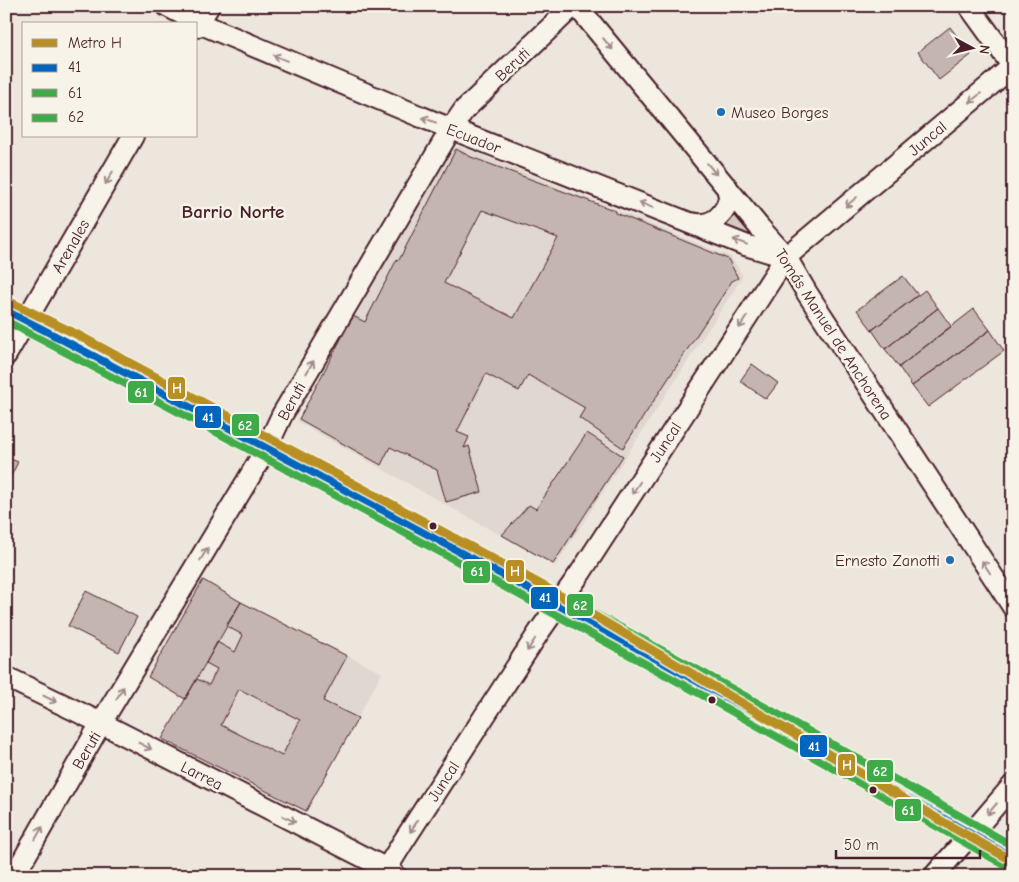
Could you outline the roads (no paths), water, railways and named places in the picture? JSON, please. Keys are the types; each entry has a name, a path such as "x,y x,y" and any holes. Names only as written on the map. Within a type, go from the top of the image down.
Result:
{"main road":[{"path":"16,315 267,447 558,605 1013,858"}],"street":[{"name":"Ecuador","path":"167,6 192,22"},
{"path":"198,23 209,6"},
{"name":"Beruti","path":"14,876 101,724 267,447 282,415 451,129 464,110 575,6"},
{"name":"Tomás Manuel de Anchorena","path":"575,6 786,257 812,301 1013,607"},
{"path":"969,6 1013,66"},
{"name":"Ecuador","path":"198,25 451,129 746,245 786,257"},
{"name":"Juncal","path":"389,874 408,834 786,257 1013,66"},
{"name":"Arenales","path":"6,355 16,315 132,138"},
{"path":"691,223 708,223 722,213 727,205 729,196 726,187"},
{"name":"Larrea","path":"6,677 101,724 389,874"},
{"path":"934,876 1013,785"}],"metro line":[{"name":"H","path":"6,300 76,334 547,588 950,826 1013,861"}],"place":[{"name":"Museo Borges","path":"721,112"},
{"name":"Ernesto Zanotti","path":"950,560"}],"district":[{"name":"Barrio Norte","path":"233,211"}]}
